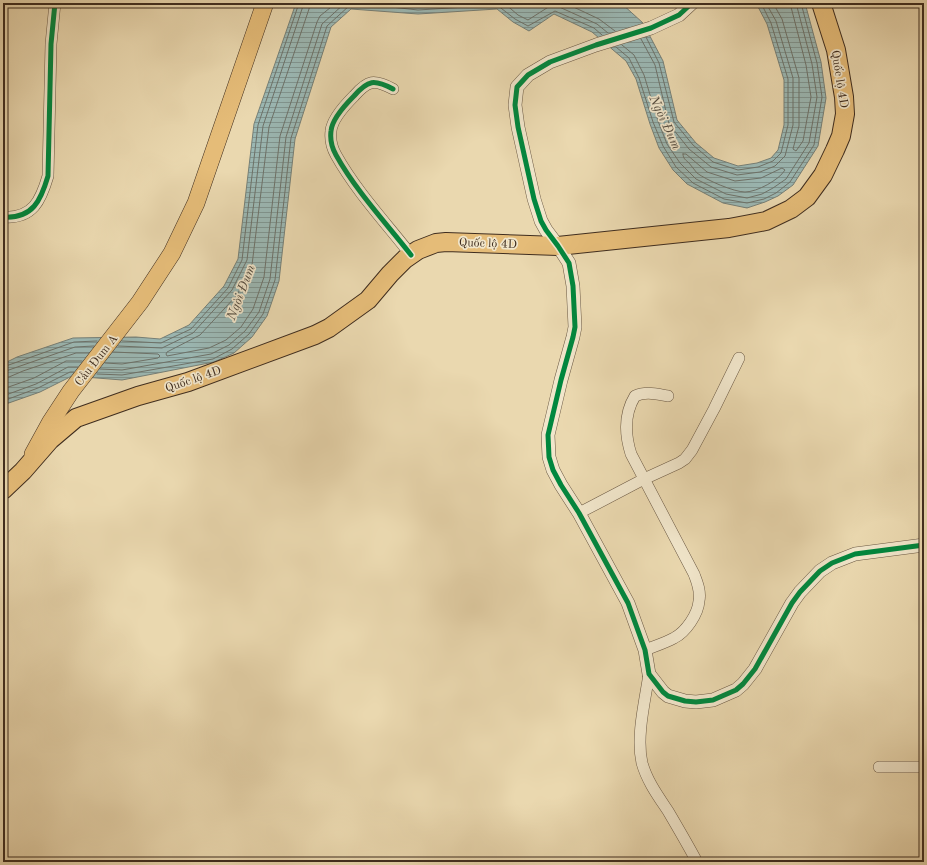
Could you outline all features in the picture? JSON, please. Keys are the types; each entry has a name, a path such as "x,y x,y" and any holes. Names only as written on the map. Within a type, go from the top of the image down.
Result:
{"highway":[{"name":"Quốc lộ 4D","path":"3,490 23,471 50,440 64,418 76,418 138,396 188,382 315,335 329,328 368,300 398,265 411,255 427,246 446,242 558,246 743,226 766,221 791,209 803,200 815,187 841,136 845,114 844,97 836,50 821,3"},
{"name":"Quốc lộ 4D","path":"3,500 23,471"}],"main road":[{"name":"Cầu Đum A","path":"64,418 71,391 121,328 145,295 172,253 196,202 265,3"}],"street":[{"path":"3,217 10,218 27,213 36,205 48,176 51,44 55,3"},
{"path":"692,3 679,15 651,28 596,45 550,62 535,70 517,87 515,105 518,127 534,199 541,222 565,256 571,273 575,327 548,435 548,450 551,464 555,474 579,513 628,603 645,650 649,674 641,736 643,764 655,792 690,847 697,862"},
{"path":"393,89 380,82 372,82 363,86 346,105 332,125 331,141 336,154 357,187 411,255"},
{"path":"579,513 644,479 679,463 688,456 714,409 739,358"},
{"path":"645,650 674,638 684,630 689,624 700,600 698,584 694,574 631,454 628,443 626,429 631,402 635,396 644,393 668,396"},
{"path":"649,674 668,696 685,701 696,702 712,700 729,694 744,684 751,675 792,603 800,592 820,571 840,559 855,554 924,545"},
{"path":"879,767 924,767"}],"water":[{"name":"Ngòi Đum","path":"296,3 621,3 643,23 663,61 677,120 696,143 714,158 738,166 757,163 771,158 778,150 784,125 784,80 767,24 756,3 805,3 821,62 826,98 818,146 793,185 778,196 747,208 723,203 687,184 673,170 659,148 636,79 626,61 592,32 554,14 529,31 513,22 497,9 418,14 351,9 331,27 295,139 279,281 267,316 252,337 234,353 214,362 122,380 72,376 40,392 3,405 3,364 17,357 73,338 136,337 160,339 189,325 224,286 238,259 254,124"}],"cycle path":[{"path":"3,217 22,215 29,211 39,200 48,176 51,44 55,3"},
{"path":"692,3 679,15 651,28 596,45 550,62 528,75 517,87 515,105 518,127 534,199 541,221 569,263 573,286 575,327 548,435 549,457 553,470 579,513 628,603 645,650 649,674 668,696 685,701 696,702 713,700 736,690 743,684 755,669 792,603 800,592 820,571 832,563 855,554 924,545"},
{"path":"393,89 376,83 367,84 363,87 336,117 332,126 331,140 336,155 353,181 411,255"}]}
